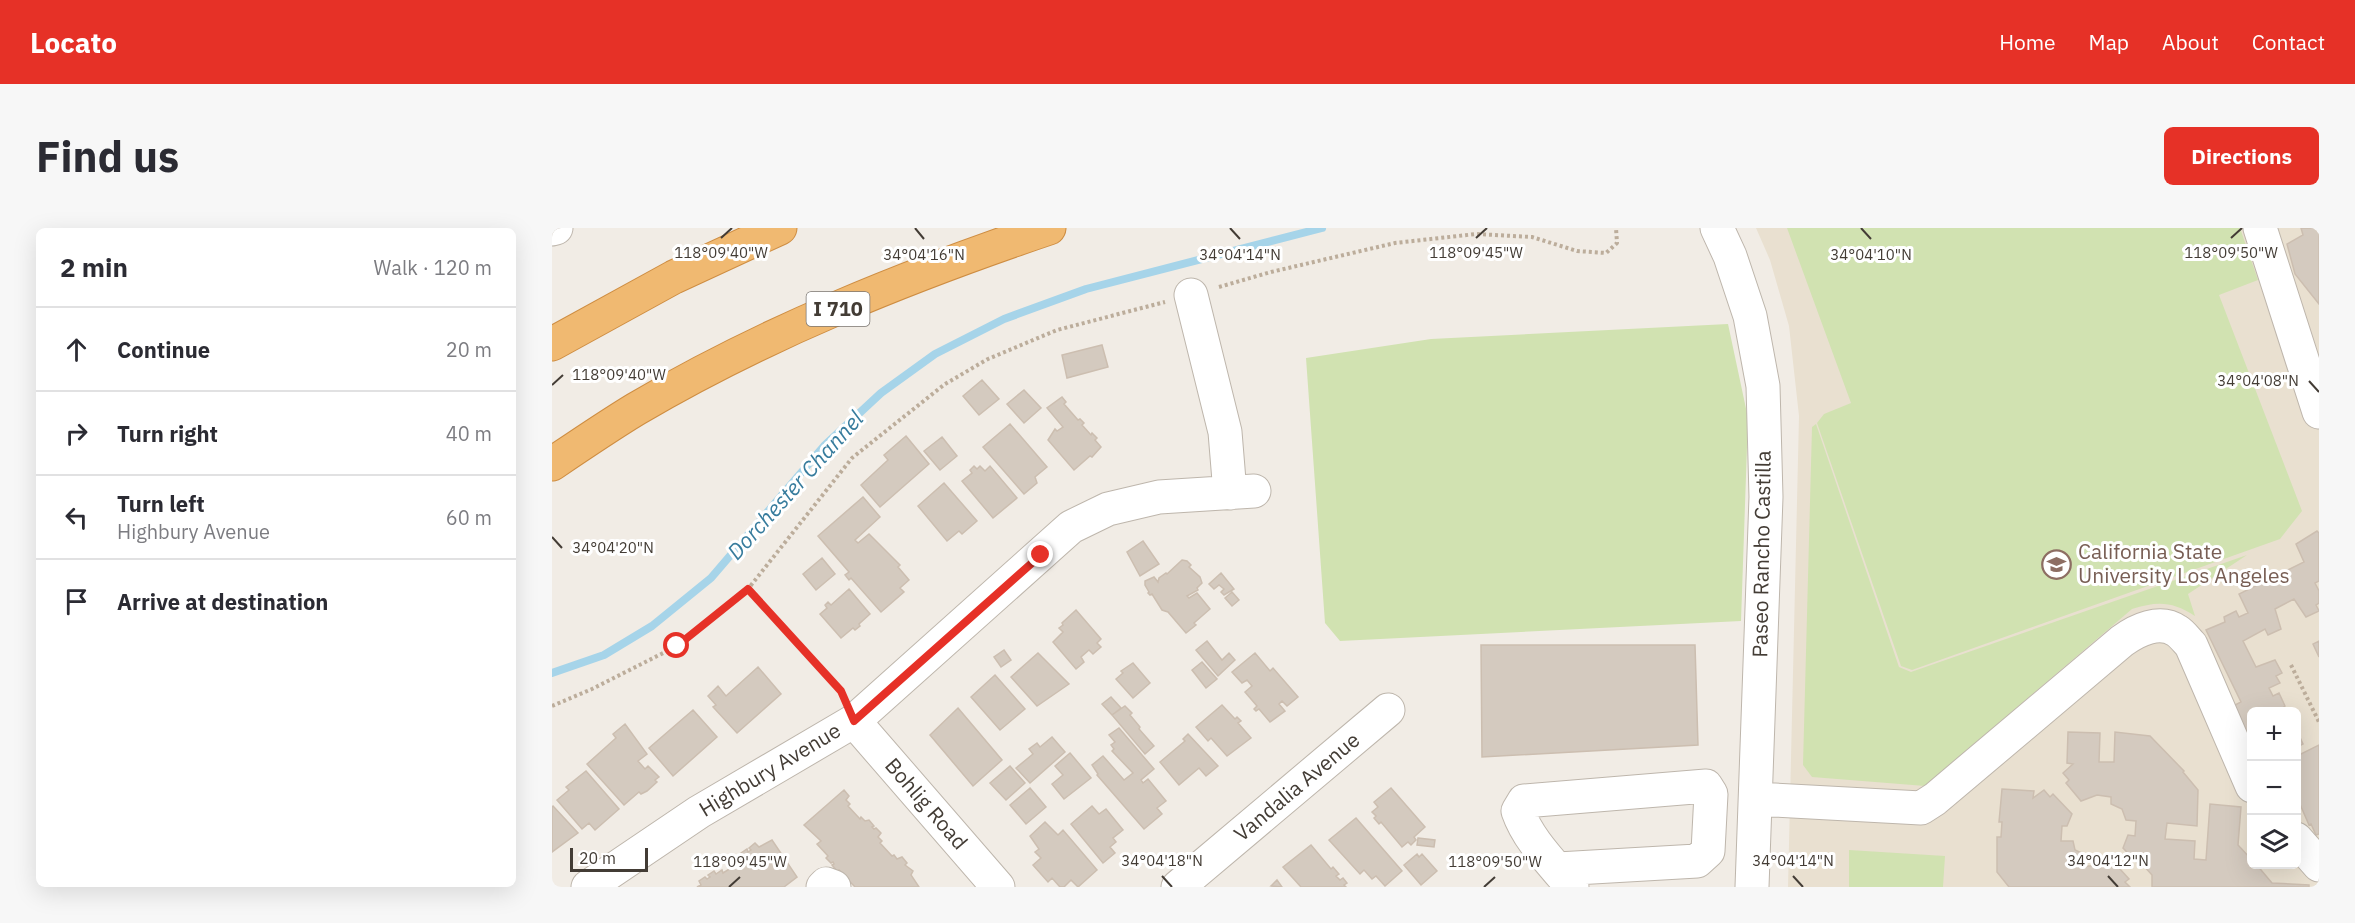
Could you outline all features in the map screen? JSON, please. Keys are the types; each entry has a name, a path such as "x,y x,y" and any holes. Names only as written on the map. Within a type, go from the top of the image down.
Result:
{"highway":[{"path":"552,344 674,278 780,228"},
{"name":"I 710","path":"552,464 637,409 717,366 801,325 894,285 1049,228"}],"street":[{"name":"Paseo Rancho Castilla","path":"1717,228 1730,256 1750,316 1763,386 1766,496 1752,887"},
{"path":"2260,228 2308,354 2319,412"},
{"name":"Highbury Avenue","path":"588,887 699,812 854,721 1071,527 1108,509 1159,497 1242,492 1191,295"},
{"path":"1756,799 1921,808 1935,799 2122,641 2134,632 2152,626 2176,630 2191,645 2247,774"},
{"name":"Vandalia Avenue","path":"1178,887 1389,710"},
{"name":"Bohlig Road","path":"854,721 998,887"},
{"path":"1706,786 1711,794 1708,851 1697,861 1565,878 1523,826 1518,811 1524,801 1706,786"},
{"path":"2301,845 2319,865"},
{"path":"823,887 826,884 834,887"}],"path":[{"path":"552,706 592,689 677,646 748,589 852,458 945,384 988,359 1057,330 1271,272 1407,242 1476,234 1532,237 1577,251 1606,253 1617,243 1616,228"},
{"path":"748,589 841,691 854,721"},
{"path":"2291,665 2319,722"}],"shaded area":[{"name":"California State University Los Angeles","path":"1756,228 2319,228 2319,887 1788,887 1799,416 1789,326 1770,260"}],"green space":[{"path":"1787,228 2240,228 2258,280 2219,295 2302,511 2280,539 1912,670 1901,666 1817,423 1824,414 1851,403"},
{"path":"1728,324 1748,418 1741,621 1340,641 1325,623 1306,358 1431,339"},
{"path":"1816,424 1899,667 1911,672 2247,555 2188,594 2195,616 2179,607 2164,604 2132,609 1925,786 1812,777 1803,765 1812,427"},
{"path":"1849,850 1945,856 1943,887 1849,887"}],"building":[{"path":"2301,228 2319,228 2319,304 2295,274 2287,244 2303,235"},
{"path":"1102,345 1108,367 1067,378 1062,355"},
{"path":"982,380 999,399 979,415 963,396"},
{"path":"1024,390 1041,408 1024,423 1007,404"},
{"path":"1062,397 1066,402 1064,404 1078,420 1084,423 1082,425 1091,435 1092,433 1097,438 1095,440 1101,447 1074,470 1048,440 1055,429 1057,431 1063,427 1047,408"},
{"path":"1010,424 1047,467 1035,477 1037,483 1024,494 983,447"},
{"path":"906,436 929,464 880,507 861,485 888,460 884,455"},
{"path":"942,437 957,456 940,470 924,451"},
{"path":"974,466 977,469 980,466 985,471 990,466 1017,498 993,518 962,481 972,473 970,470"},
{"path":"944,483 977,521 962,534 959,531 947,541 918,506"},
{"path":"863,497 880,517 855,540 858,543 869,534 900,565 898,567 909,580 900,588 904,592 881,612 851,578 849,580 845,575 849,572 818,536"},
{"path":"2317,531 2319,533 2319,581 2315,583 2319,591 2319,603 2316,605 2319,611 2306,617 2294,599 2275,609 2281,629 2268,635 2265,629 2243,641 2256,667 2275,660 2282,673 2276,676 2280,683 2269,688 2273,696 2279,693 2285,706 2247,707 2247,740 2231,707 2241,702 2206,630 2225,622 2224,617 2236,611 2239,617 2248,613 2239,594 2304,562 2296,544"},
{"path":"1143,541 1159,564 1140,576 1127,552"},
{"path":"822,558 835,574 816,590 803,574"},
{"path":"1182,560 1191,565 1189,567 1200,577 1202,583 1197,588 1198,590 1187,596 1189,598 1197,593 1210,609 1186,633 1168,612 1162,610 1152,594 1148,593 1145,585 1145,581 1154,577 1158,582 1159,578"},
{"path":"1221,573 1234,589 1224,595 1221,592 1224,589 1219,585 1214,589 1209,584"},
{"path":"849,589 870,614 859,624 860,626 855,630 853,628 841,638 820,614 827,608 825,605 828,602 831,605"},
{"path":"1232,592 1239,600 1232,606 1225,598"},
{"path":"1076,610 1101,639 1097,643 1101,647 1093,654 1089,650 1081,657 1084,662 1076,669 1053,642 1063,632 1059,628 1063,625 1062,623"},
{"path":"1207,641 1222,660 1229,653 1235,660 1218,676 1196,650"},
{"path":"2319,641 2319,657 2313,644"},
{"path":"1481,645 1695,645 1698,745 1482,757"},
{"path":"1004,650 1011,660 1001,667 994,657"},
{"path":"1038,653 1069,684 1037,706 1011,677"},
{"path":"1255,653 1270,671 1273,668 1298,697 1287,706 1282,701 1279,704 1285,711 1270,722 1259,709 1256,711 1254,709 1257,706 1245,692 1252,686 1247,680 1242,683 1232,672"},
{"path":"1202,662 1217,679 1206,688 1192,670"},
{"path":"1133,663 1150,683 1133,698 1116,679 1123,673 1121,671"},
{"path":"758,667 781,694 737,733 713,707 716,705 708,696 718,686 726,696"},
{"path":"995,675 1025,709 1000,730 971,697"},
{"path":"1111,697 1121,708 1112,715 1102,704"},
{"path":"1222,705 1235,719 1237,717 1241,721 1238,723 1251,738 1227,756 1211,738 1208,741 1196,727"},
{"path":"1125,706 1132,713 1130,715 1140,727 1139,729 1154,746 1145,754 1112,715"},
{"path":"958,708 1002,760 973,786 930,735"},
{"path":"693,710 717,737 673,776 649,748"},
{"path":"625,724 647,754 638,761 645,769 648,766 659,777 647,791 641,794 639,792 624,805 587,764 616,738 613,734"},
{"path":"1119,728 1154,769 1141,780 1143,783 1148,779 1166,801 1157,808 1162,814 1144,829 1097,775 1092,765 1103,756 1124,780 1133,773 1112,751 1114,749 1111,745 1115,742 1109,735"},
{"path":"2068,732 2100,733 2099,762 2114,762 2115,732 2150,736 2184,771 2198,790 2197,826 2167,823 2165,839 2195,841 2194,859 2206,860 2210,804 2241,807 2238,845 2247,855 2247,869 2260,869 2272,883 2309,885 2309,887 2152,887 2152,875 2123,848 2128,835 2135,836 2136,821 2126,820 2122,809 2111,804 2111,797 2097,795 2081,801 2066,783 2069,780 2063,773 2073,764 2067,763"},
{"path":"1188,734 1218,766 1206,776 1199,768 1179,785 1160,762 1185,741 1183,739"},
{"path":"1052,737 1065,752 1030,783 1016,768 1033,754 1029,749 1037,743 1040,747"},
{"path":"2319,745 2319,834 2316,835 2311,824 2309,825 2301,807 2301,754"},
{"path":"1070,753 1091,778 1064,799 1052,784 1063,775 1055,766"},
{"path":"1010,766 1025,783 1006,800 990,783"},
{"path":"586,771 619,809 595,830 589,823 582,829 557,800 569,790 566,787"},
{"path":"1030,788 1046,807 1026,824 1010,805"},
{"path":"1391,788 1425,827 1414,837 1416,840 1411,845 1408,842 1402,847 1381,822 1379,824 1374,818 1376,816 1372,812 1378,807 1374,802"},
{"path":"2002,789 2034,791 2033,798 2044,790 2050,797 2053,794 2072,814 2067,826 2062,826 2061,841 2073,841 2075,850 2084,854 2083,866 2098,866 2098,862 2110,858 2129,879 2125,882 2130,887 2009,887 1997,872 1997,837 2001,837 2002,822 1999,822"},
{"path":"844,790 849,796 846,800 850,804 848,806 860,819 861,817 865,821 869,820 874,826 872,827 881,833 878,837 882,841 880,843 892,856 894,855 897,859 902,857 907,863 905,865 913,871 911,875 919,887 855,887 839,870 837,871 832,865 833,862 831,863 826,858 828,856 817,844 821,841 804,825"},
{"path":"1092,806 1099,814 1106,809 1123,830 1113,838 1116,842 1110,847 1115,853 1103,863 1071,824"},
{"path":"552,807 578,833 552,852"},
{"path":"1356,818 1402,871 1385,886 1376,876 1372,879 1364,870 1360,874 1329,840"},
{"path":"1045,822 1058,835 1063,830 1097,870 1078,887 1071,880 1064,887 1060,887 1052,878 1048,882 1033,865 1041,858 1035,852 1039,849 1030,836"},
{"path":"1418,838 1435,840 1434,847 1417,845"},
{"path":"772,840 797,877 784,887 697,887 701,885 699,881 710,877 708,875 714,871 716,874 722,870 723,873 739,863 743,855 741,853 747,849 748,852 751,850 749,848 755,843 759,847"},
{"path":"1311,845 1331,869 1333,867 1339,874 1336,876 1340,880 1343,878 1347,883 1344,885 1346,887 1301,887 1283,867"},
{"path":"1417,854 1419,857 1422,854 1437,871 1421,885 1404,865"},
{"path":"1277,880 1282,887 1271,886"}],"waterway":[{"name":"Dorchester Channel","path":"552,673 604,655 652,626 711,578 824,446 881,393 935,354 1004,319 1086,289 1322,228"}],"place":[{"name":"California State University Los Angeles","path":"2057,564"}],"route":[{"path":"677,646 748,589 841,691 854,721 1041,555"}]}
